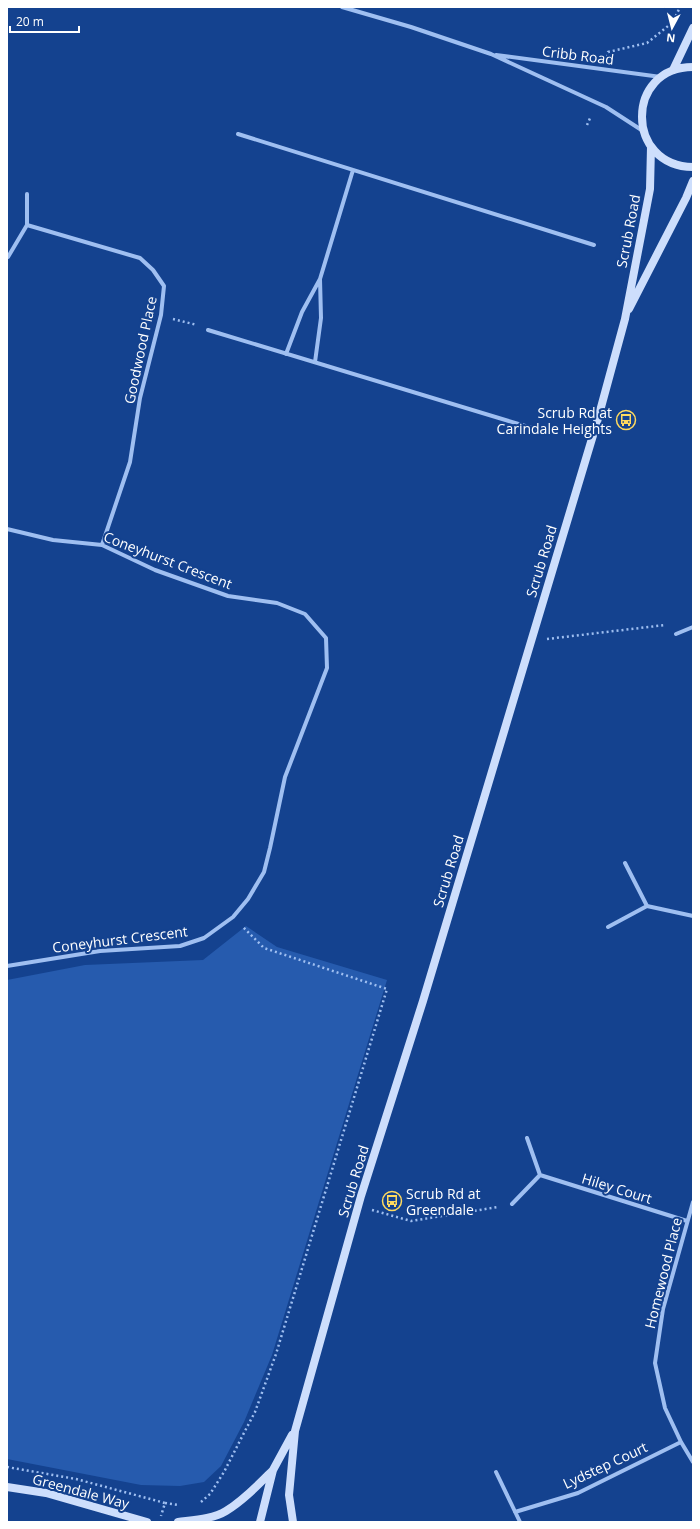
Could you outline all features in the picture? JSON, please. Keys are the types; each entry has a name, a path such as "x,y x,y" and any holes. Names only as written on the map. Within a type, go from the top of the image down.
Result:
{"street":[{"name":"Cribb Road","path":"342,7 411,27 491,54 606,107 643,131"},
{"path":"673,70 693,28"},
{"name":"Cribb Road","path":"491,54 661,77"},
{"path":"693,67 684,67 673,70 661,77 652,85 646,95 642,107 641,119 643,131 651,147 662,158 684,167 693,167"},
{"path":"238,134 594,245"},
{"name":"Scrub Road","path":"293,1522 289,1495 295,1431 358,1206 423,1001 597,422 624,319 650,189 651,147"},
{"path":"286,354 302,312 320,279 353,170"},
{"name":"Scrub Road","path":"624,319 686,198 693,181"},
{"path":"8,257 27,226 27,194"},
{"name":"Goodwood Place","path":"27,226 140,258 153,270 164,286 161,316 140,398 130,462 102,545"},
{"path":"315,362 321,318 320,279"},
{"path":"208,330 542,431"},
{"name":"Coneyhurst Crescent","path":"7,529 53,540 102,545 155,570 228,596 278,603 306,614 326,638 327,668 285,777 264,872 248,899 233,918 204,938 180,946 100,951 7,966"},
{"path":"676,634 693,627"},
{"path":"625,862 647,906"},
{"path":"608,927 647,906 693,916"},
{"path":"512,1204 540,1176 527,1138"},
{"name":"Hiley Court","path":"540,1176 687,1221"},
{"name":"Homewood Place","path":"693,1202 663,1309 655,1363 665,1408 681,1442 693,1462"},
{"name":"Scrub Road","path":"260,1522 273,1470 295,1431"},
{"name":"Lydstep Court","path":"515,1512 578,1493 681,1442"},
{"path":"178,1522 206,1518 225,1512 247,1495 273,1470"},
{"path":"496,1472 520,1522"},
{"name":"Greendale Way","path":"7,1487 46,1493 147,1522"}],"path":[{"path":"161,316 202,326 208,330"},
{"path":"531,641 666,625 676,634"},
{"path":"197,1502 202,1502 210,1494 224,1472 255,1412 276,1354 387,989 264,948 233,918"},
{"path":"358,1206 411,1221 512,1204"},
{"path":"7,1467 76,1479 182,1506"},
{"path":"159,1522 166,1503"}],"shaded area":[{"path":"246,926 277,947 387,980 272,1355 244,1422 221,1466 204,1482 180,1486 141,1485 7,1459 7,980 85,965 203,960"}],"place":[{"name":"Scrub Rd at Carindale Heights","path":"626,420"},
{"name":"Scrub Rd at Greendale","path":"392,1201"}]}
